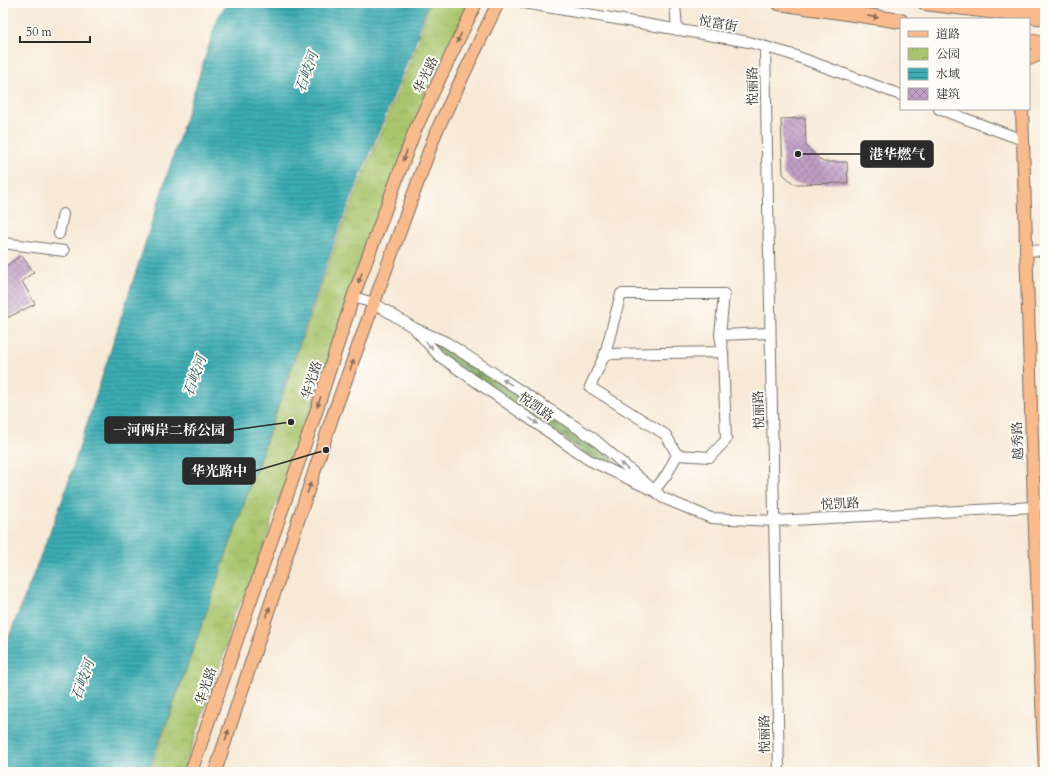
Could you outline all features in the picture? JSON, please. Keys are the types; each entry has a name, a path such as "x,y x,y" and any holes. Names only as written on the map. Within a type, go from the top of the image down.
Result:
{"highway":[{"path":"779,3 900,21"},
{"path":"926,3 1045,18"},
{"path":"1021,3 1045,6"},
{"path":"1030,41 1045,44"},
{"path":"1030,58 1045,51"}],"main road":[{"name":"华光路","path":"191,772 314,418 354,297 415,130 476,3"},
{"path":"215,772 332,418 436,132 498,3"},
{"name":"越秀路","path":"1022,110 1025,250 1040,505 1045,772"}],"street":[{"name":"悦富街","path":"524,3 748,42 790,54 900,95"},
{"path":"676,3 677,30"},
{"name":"悦丽路","path":"765,47 779,772"},
{"path":"942,110 1023,140"},
{"path":"59,234 63,214"},
{"path":"3,243 64,251"},
{"path":"1025,250 1045,251"},
{"path":"621,294 724,294 720,335 723,352 726,440 710,457 677,455 666,435 590,386 605,354 621,294"},
{"name":"悦凯路","path":"354,297 374,303 414,328 446,342 593,438 663,498 711,518 775,521 1040,505"},
{"name":"悦凯路","path":"414,328 439,356 589,460 654,491"},
{"path":"720,335 770,333"},
{"path":"605,354 723,352"},
{"path":"654,491 667,474 677,455"}],"green space":[{"path":"429,3 471,3 422,108 293,475 274,509 268,536 244,598 233,614 228,642 183,772 150,772 340,232 419,40"},
{"path":"430,337 444,343 595,445 612,458 619,469 588,455 438,352"}],"water":[{"name":"石岐河","path":"227,3 428,3 416,41 339,229 203,622 148,772 3,772 3,652 62,501 218,17"}],"building":[{"path":"805,118 806,146 823,162 847,162 848,183 794,184 783,174 781,119"},
{"path":"21,255 34,272 22,281 35,304 3,320 3,269"}],"place":[{"name":"港华燃气","path":"798,154"},
{"name":"一河两岸二桥公园","path":"291,422"},
{"name":"华光路中","path":"326,450"}]}
